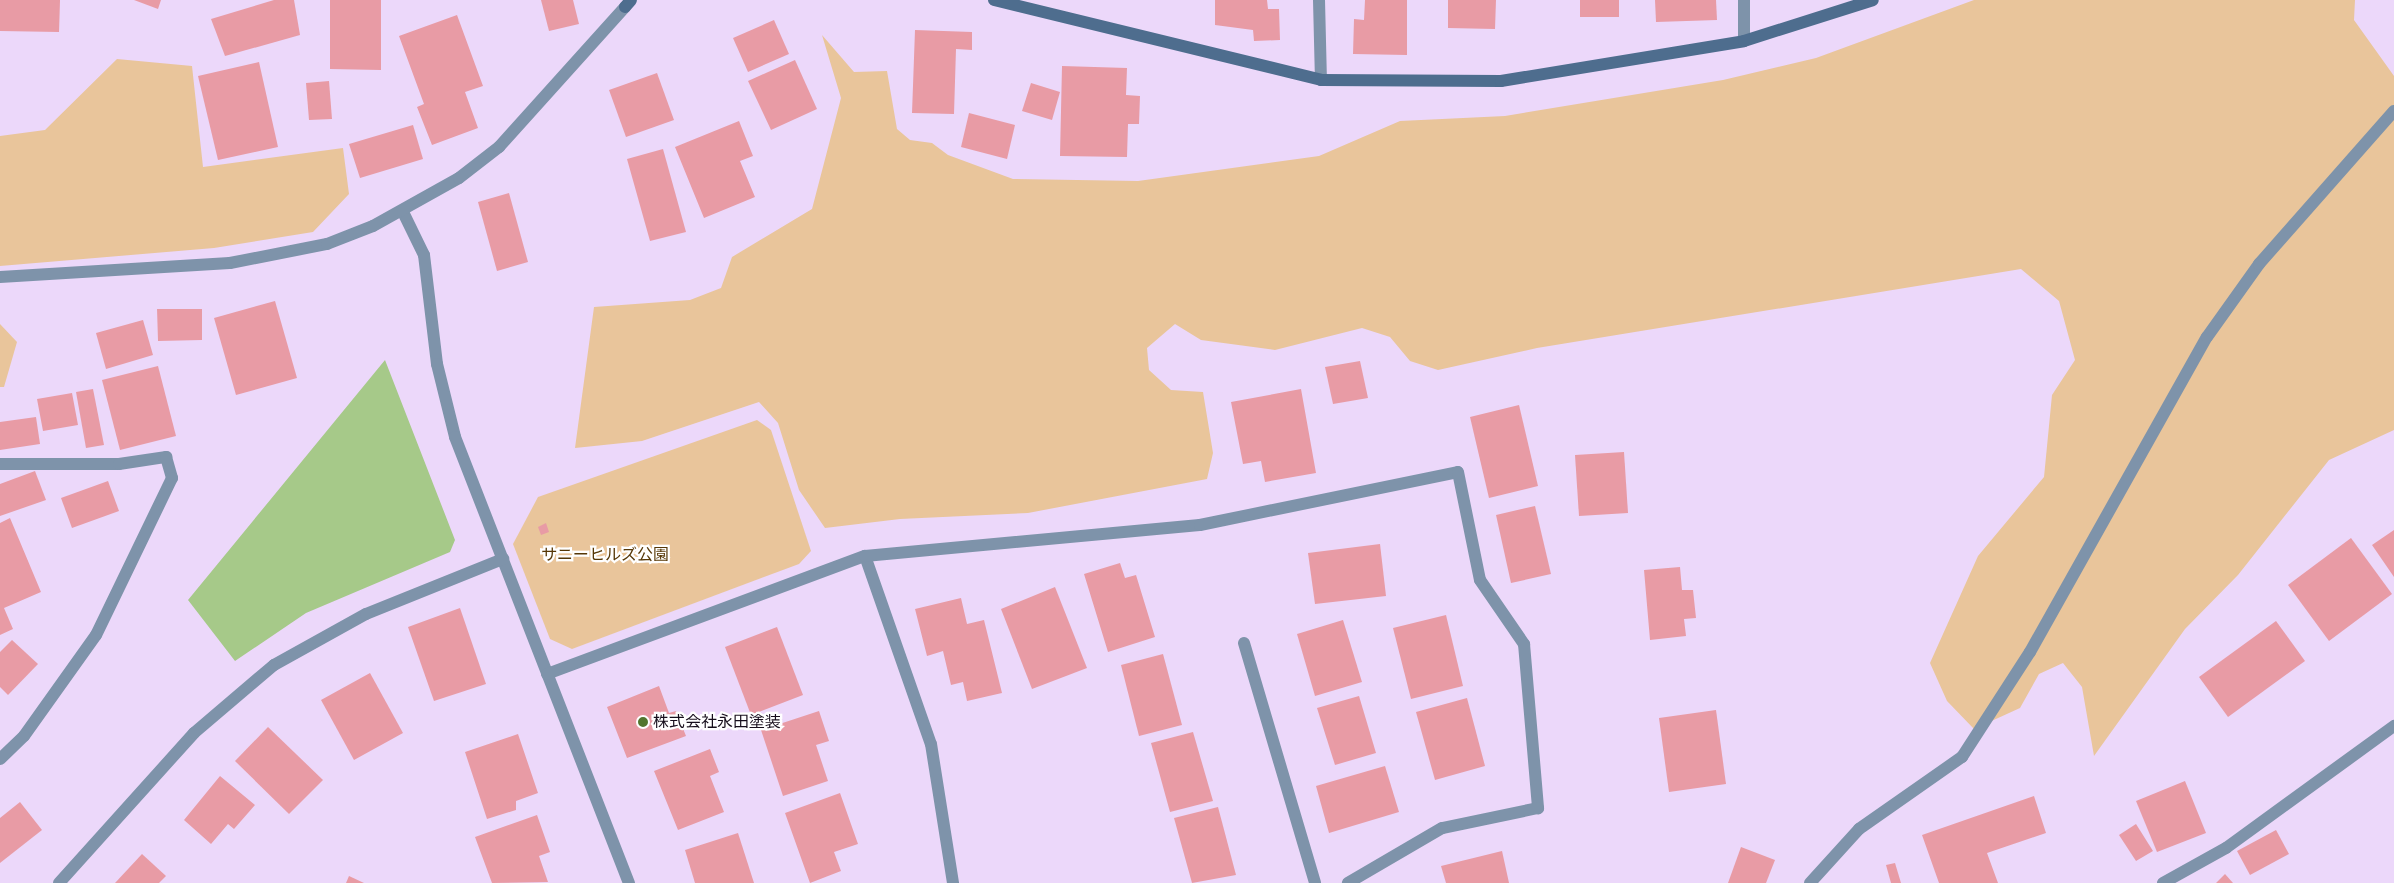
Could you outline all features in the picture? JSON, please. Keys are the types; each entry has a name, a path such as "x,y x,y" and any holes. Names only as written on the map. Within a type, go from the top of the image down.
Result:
{"street":[{"path":"994,0 1321,80 1501,81 1744,41 1872,0"},
{"path":"1319,0 1321,80"},
{"path":"1744,0 1744,41"},
{"path":"0,277 230,263 279,256 327,244 402,212 460,178 499,147 628,4"},
{"path":"1810,883 1859,829 1962,757 2030,652 2207,336 2260,264 2394,111"},
{"path":"402,212 424,255 445,401 503,559 628,883"},
{"path":"0,464 119,464 166,457 172,478 96,635 24,736 0,759"},
{"path":"547,674 865,556 1200,525 1458,472 1480,580 1524,644 1538,808 1442,828 1348,883"},
{"path":"865,556 931,744 953,883"},
{"path":"59,883 194,733 274,664 366,614 503,559"},
{"path":"1244,643 1315,883"},
{"path":"2163,883 2226,848 2394,726"}],"green space":[{"path":"1974,0 2355,0 2354,20 2394,76 2394,430 2329,460 2238,575 2185,629 2094,756 2082,687 2063,663 2039,674 2020,708 1974,729 1947,701 1930,663 1978,556 2044,477 2052,395 2075,360 2059,301 2021,269 1537,348 1438,370 1410,361 1390,337 1362,328 1275,350 1201,340 1175,324 1147,348 1149,370 1171,390 1203,392 1213,453 1207,479 1028,513 900,519 825,528 799,490 778,423 759,402 642,441 575,448 594,307 690,300 721,288 732,257 812,209 841,98 822,35 854,72 887,71 897,129 910,140 932,143 948,155 1013,179 1138,181 1319,156 1400,121 1505,116 1723,80 1816,58"},
{"path":"117,59 192,66 203,167 343,148 349,194 313,232 214,248 0,266 0,136 45,130"},
{"path":"0,324 17,342 4,387 0,387"},
{"name":"サニーヒルズ公園","path":"757,420 771,430 811,551 799,564 572,649 550,639 513,544 538,497"}],"shaded area":[{"path":"385,360 455,540 450,552 306,613 235,661 188,600"}],"building":[{"path":"0,0 60,0 59,32 0,31"},
{"path":"134,0 161,0 158,9"},
{"path":"274,0 294,0 300,35 225,56 211,19"},
{"path":"330,0 381,0 381,70 330,69"},
{"path":"541,0 573,0 579,24 549,31"},
{"path":"1215,0 1267,0 1268,9 1279,9 1280,40 1254,41 1253,30 1215,25"},
{"path":"1365,0 1407,0 1407,55 1353,54 1354,19 1364,20"},
{"path":"1448,0 1496,0 1495,29 1448,28"},
{"path":"1580,0 1619,0 1619,17 1580,17"},
{"path":"1655,0 1716,0 1717,20 1656,22"},
{"path":"457,15 483,86 465,92 478,128 432,145 417,107 424,104 399,36"},
{"path":"774,20 789,54 748,72 733,38"},
{"path":"915,30 972,32 972,50 956,49 954,114 912,113"},
{"path":"795,60 817,109 771,130 748,81"},
{"path":"259,62 278,147 218,160 198,76"},
{"path":"1062,66 1127,68 1126,95 1140,96 1139,124 1128,124 1127,157 1060,156"},
{"path":"657,73 674,120 626,137 609,90"},
{"path":"329,81 332,119 309,120 306,83"},
{"path":"1031,83 1060,92 1052,120 1022,111"},
{"path":"969,113 1015,125 1007,159 961,147"},
{"path":"739,121 753,156 740,161 755,197 704,218 675,147"},
{"path":"413,125 423,159 360,178 349,144"},
{"path":"663,149 686,232 650,241 627,159"},
{"path":"509,193 528,262 497,271 478,202"},
{"path":"275,301 297,378 236,395 214,318"},
{"path":"157,309 202,309 202,340 158,341"},
{"path":"143,320 153,355 106,369 96,333"},
{"path":"1360,361 1368,398 1333,404 1325,367"},
{"path":"158,366 176,436 120,450 102,380"},
{"path":"93,389 104,445 86,448 76,392"},
{"path":"1301,389 1316,473 1265,482 1261,461 1243,464 1231,402"},
{"path":"72,393 78,425 43,431 37,399"},
{"path":"1519,405 1538,486 1489,498 1470,417"},
{"path":"36,417 40,444 0,450 0,422"},
{"path":"1624,452 1628,513 1579,516 1575,455"},
{"path":"35,471 46,500 0,516 0,484"},
{"path":"108,481 119,511 72,528 61,498"},
{"path":"1535,506 1551,574 1511,583 1496,515"},
{"path":"10,518 41,592 4,608 13,629 0,635 0,523"},
{"path":"546,523 549,532 541,535 538,527"},
{"path":"2394,530 2394,577 2372,545"},
{"path":"2351,538 2392,594 2329,641 2288,585"},
{"path":"1380,544 1386,596 1315,604 1308,553"},
{"path":"1120,563 1125,578 1136,575 1155,637 1108,652 1084,574"},
{"path":"1680,567 1682,590 1693,590 1696,618 1684,619 1686,636 1650,640 1644,570"},
{"path":"1055,587 1087,668 1032,689 1001,609"},
{"path":"961,598 967,624 984,620 1002,693 967,701 963,682 951,685 943,651 927,656 915,609"},
{"path":"460,608 486,684 434,701 408,627"},
{"path":"1446,615 1463,686 1411,699 1393,628"},
{"path":"1343,620 1362,682 1315,696 1297,634"},
{"path":"2276,621 2305,661 2228,717 2199,677"},
{"path":"777,627 803,695 751,715 725,647"},
{"path":"12,640 38,664 8,695 0,687 0,652"},
{"path":"1163,654 1182,725 1139,736 1121,665"},
{"path":"370,673 403,733 354,760 321,700"},
{"path":"659,686 669,713 676,711 686,736 627,758 607,707"},
{"path":"1359,696 1376,753 1335,765 1317,708"},
{"path":"1467,698 1485,766 1435,780 1416,712"},
{"path":"1716,710 1726,784 1669,792 1659,718"},
{"path":"819,711 829,741 816,745 828,781 783,796 761,730"},
{"path":"268,727 323,780 289,814 235,761"},
{"path":"1193,732 1213,801 1170,812 1151,743"},
{"path":"518,734 538,793 516,801 516,810 487,819 465,752"},
{"path":"710,749 719,772 710,776 724,812 678,830 654,771"},
{"path":"1385,766 1399,812 1329,833 1316,786"},
{"path":"220,776 255,805 234,829 228,824 211,844 184,820"},
{"path":"2185,781 2206,833 2157,852 2136,801"},
{"path":"840,793 858,844 834,852 841,871 810,883 785,813"},
{"path":"2034,796 2046,833 1987,853 1998,883 1939,883 1922,835"},
{"path":"20,802 42,830 0,863 0,818"},
{"path":"1218,807 1236,875 1192,883 1174,818"},
{"path":"537,815 550,852 539,856 548,882 492,883 475,837"},
{"path":"2136,824 2153,851 2136,861 2119,835"},
{"path":"2276,830 2289,854 2250,875 2237,851"},
{"path":"738,833 754,883 695,883 685,850"},
{"path":"1741,847 1775,860 1766,883 1728,883"},
{"path":"1502,851 1509,883 1446,883 1441,866"},
{"path":"142,854 166,876 159,883 115,883"},
{"path":"1895,863 1901,883 1891,883 1886,865"},
{"path":"2225,874 2233,883 2216,883"},
{"path":"349,876 364,883 346,883"}],"place":[{"name":"株式会社永田塗装","path":"643,722"}]}
